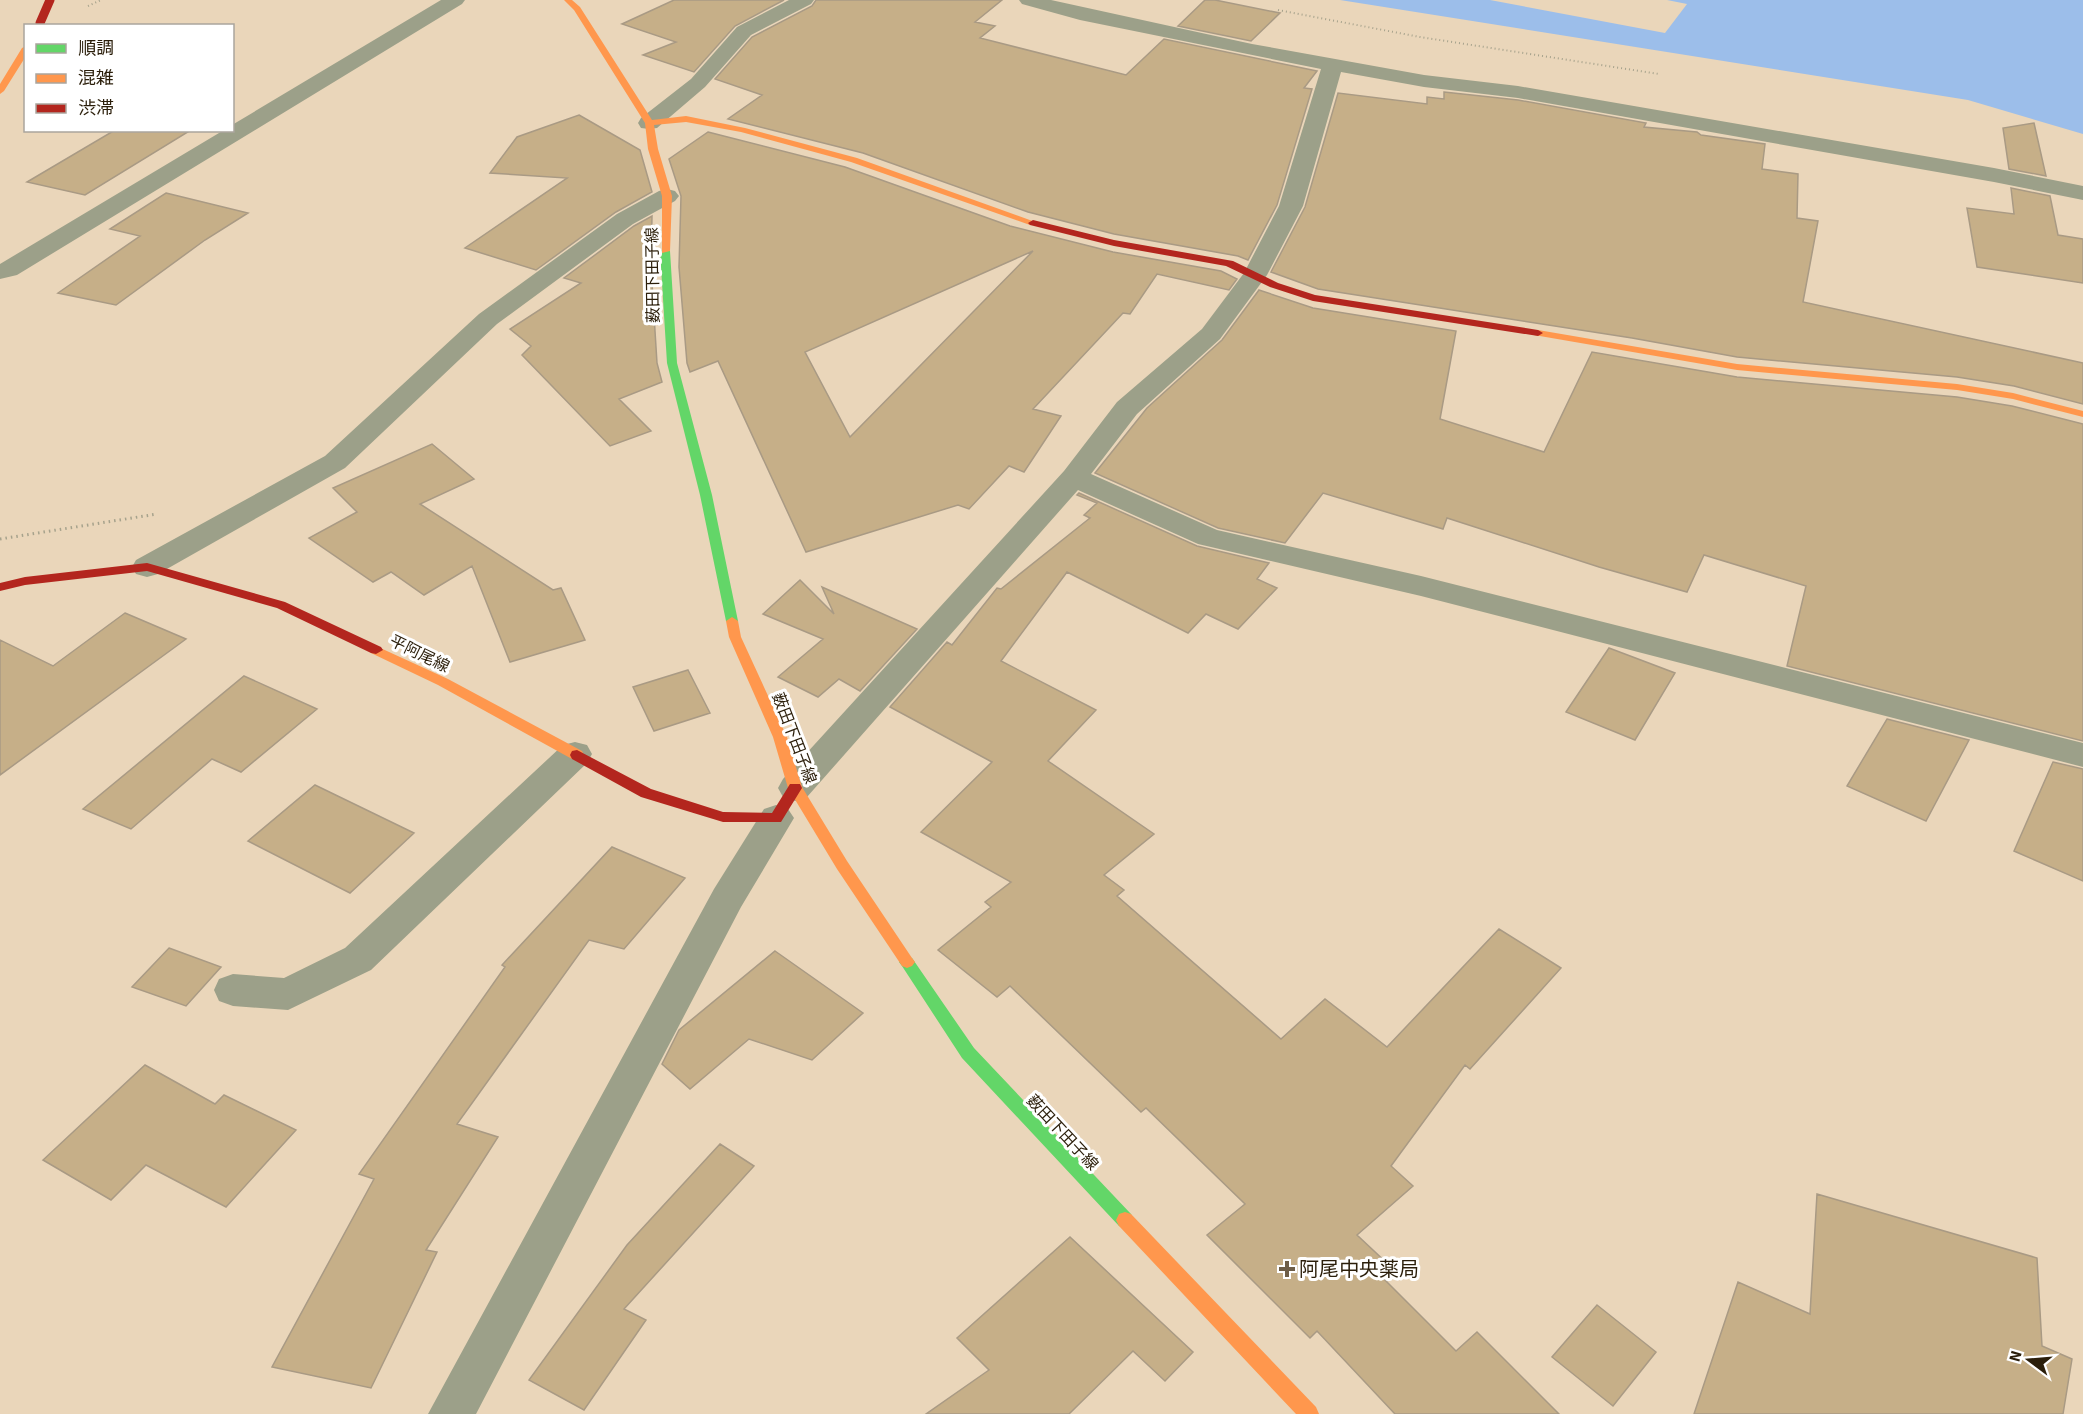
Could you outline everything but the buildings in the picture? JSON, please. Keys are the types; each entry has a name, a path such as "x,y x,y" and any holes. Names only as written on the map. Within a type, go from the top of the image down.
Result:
{"main road":[{"path":"39,24 50,0"},
{"name":"薮田下田子線","path":"568,0 577,9 649,123 652,149 668,196 665,267 672,363 706,495 735,636 780,737 786,803 842,866 968,1053 1309,1414"},
{"path":"0,91 24,51"},
{"path":"649,123 686,119 742,130 854,160 1019,219 1114,243 1228,263 1274,285 1313,298 1632,348 1737,367 1957,387 2013,396 2083,414"},
{"name":"平阿尾線","path":"0,587 25,581 147,567 281,605 443,682 646,793 723,817 786,803"}],"street":[{"path":"0,272 8,270 455,0"},
{"path":"731,22 775,0"},
{"path":"649,123 699,83 744,31 804,0"},
{"path":"1029,0 1126,23 1424,81 1518,92 1994,175 2083,193"},
{"path":"451,1414 727,899 786,803 1074,477 1127,408 1211,334 1255,275 1291,206 1333,64"},
{"path":"147,567 335,462 488,319 625,219 668,196"},
{"path":"1074,477 1208,537 1421,586 2083,755"},
{"path":"232,990 288,994 358,959 575,754"}],"path":[{"path":"1278,10 1420,36 1659,74"},
{"path":"0,539 168,513"}],"water":[{"path":"1340,0 2083,0 2083,134 1968,100"}],"pier":[{"path":"1490,0 1667,0 1687,4 1665,33"}],"traffic: fast":[{"path":"665,251 672,363 706,495 732,621"},
{"path":"907,962 968,1053 1125,1220"}],"traffic: slow":[{"path":"568,0 577,9 649,123 653,149 667,196 665,251"},
{"path":"0,91 24,51"},
{"path":"649,123 686,119 742,130 854,160 1033,223"},
{"path":"1538,333 1737,367 1957,387 2013,396 2083,414"},
{"path":"732,621 735,637 780,737 795,788 842,865 907,962"},
{"path":"376,650 443,682 577,755"},
{"path":"1125,1220 1309,1414"}],"traffic: jam":[{"path":"40,23 50,0"},
{"path":"1033,223 1114,243 1229,263 1274,285 1313,298 1538,333"},
{"path":"0,587 25,581 147,567 281,605 376,650"},
{"path":"577,755 646,793 723,817 776,818 795,788"}],"place":[{"name":"阿尾中央薬局","path":"1287,1269"}]}
